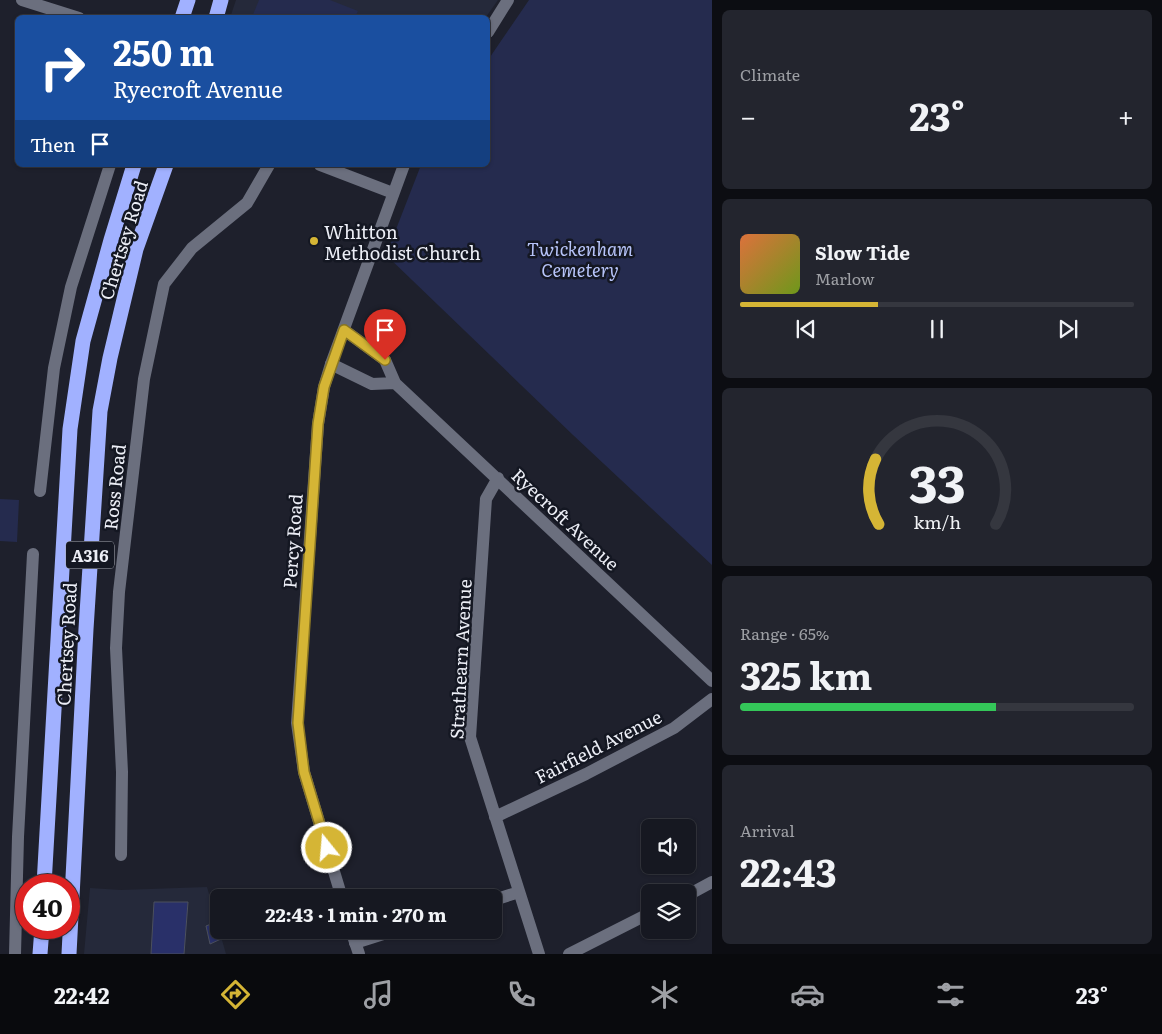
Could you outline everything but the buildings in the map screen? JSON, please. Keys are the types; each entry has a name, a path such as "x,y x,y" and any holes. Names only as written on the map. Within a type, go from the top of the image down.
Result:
{"highway":[{"path":"183,15 188,0"},
{"path":"217,15 221,0"},
{"name":"Chertsey Road","path":"45,874 70,429 83,340 133,167"},
{"name":"Chertsey Road","path":"69,954 86,629 100,411 110,358 136,249 165,167"},
{"path":"40,954 41,939"}],"street":[{"path":"22,0 70,15"},
{"path":"490,29 508,0"},
{"name":"Chertsey Road","path":"40,491 54,368 71,287 109,167"},
{"name":"Ross Road","path":"121,855 122,772 116,648 119,592 144,379 164,284 192,248 247,203 269,167"},
{"path":"325,167 393,193"},
{"name":"Percy Road","path":"339,889 304,772 298,723 318,424 324,387 331,364 403,167"},
{"name":"Ryecroft Avenue","path":"344,330 385,360 396,383 712,681"},
{"path":"331,364 372,384 396,383"},
{"name":"Strathearn Avenue","path":"498,478 486,499 470,737 538,954"},
{"name":"Chertsey Road","path":"15,954 18,837 33,554"},
{"name":"Fairfield Avenue","path":"495,817 586,774 674,728 712,699"},
{"path":"696,890 712,882"},
{"path":"502,897 519,892"},
{"path":"569,954 641,918"},
{"path":"357,948 376,939"}],"shaded area":[{"path":"236,0 498,0 487,15 231,15"},
{"path":"207,887 210,898 210,939 222,939 226,954 84,954 90,888 121,890"}],"green space":[{"path":"259,0 330,0 358,11 356,15 253,15"},
{"name":"Twickenham Cemetery","path":"529,0 712,0 712,565 573,435 386,255 420,167 490,167 490,57"},
{"path":"0,499 19,500 17,542 0,541"}],"place":[{"name":"Whitton Methodist Church","path":"314,241"}],"route":[{"path":"327,848 304,772 299,747 298,723 318,424 324,387 344,330 385,360"}]}
